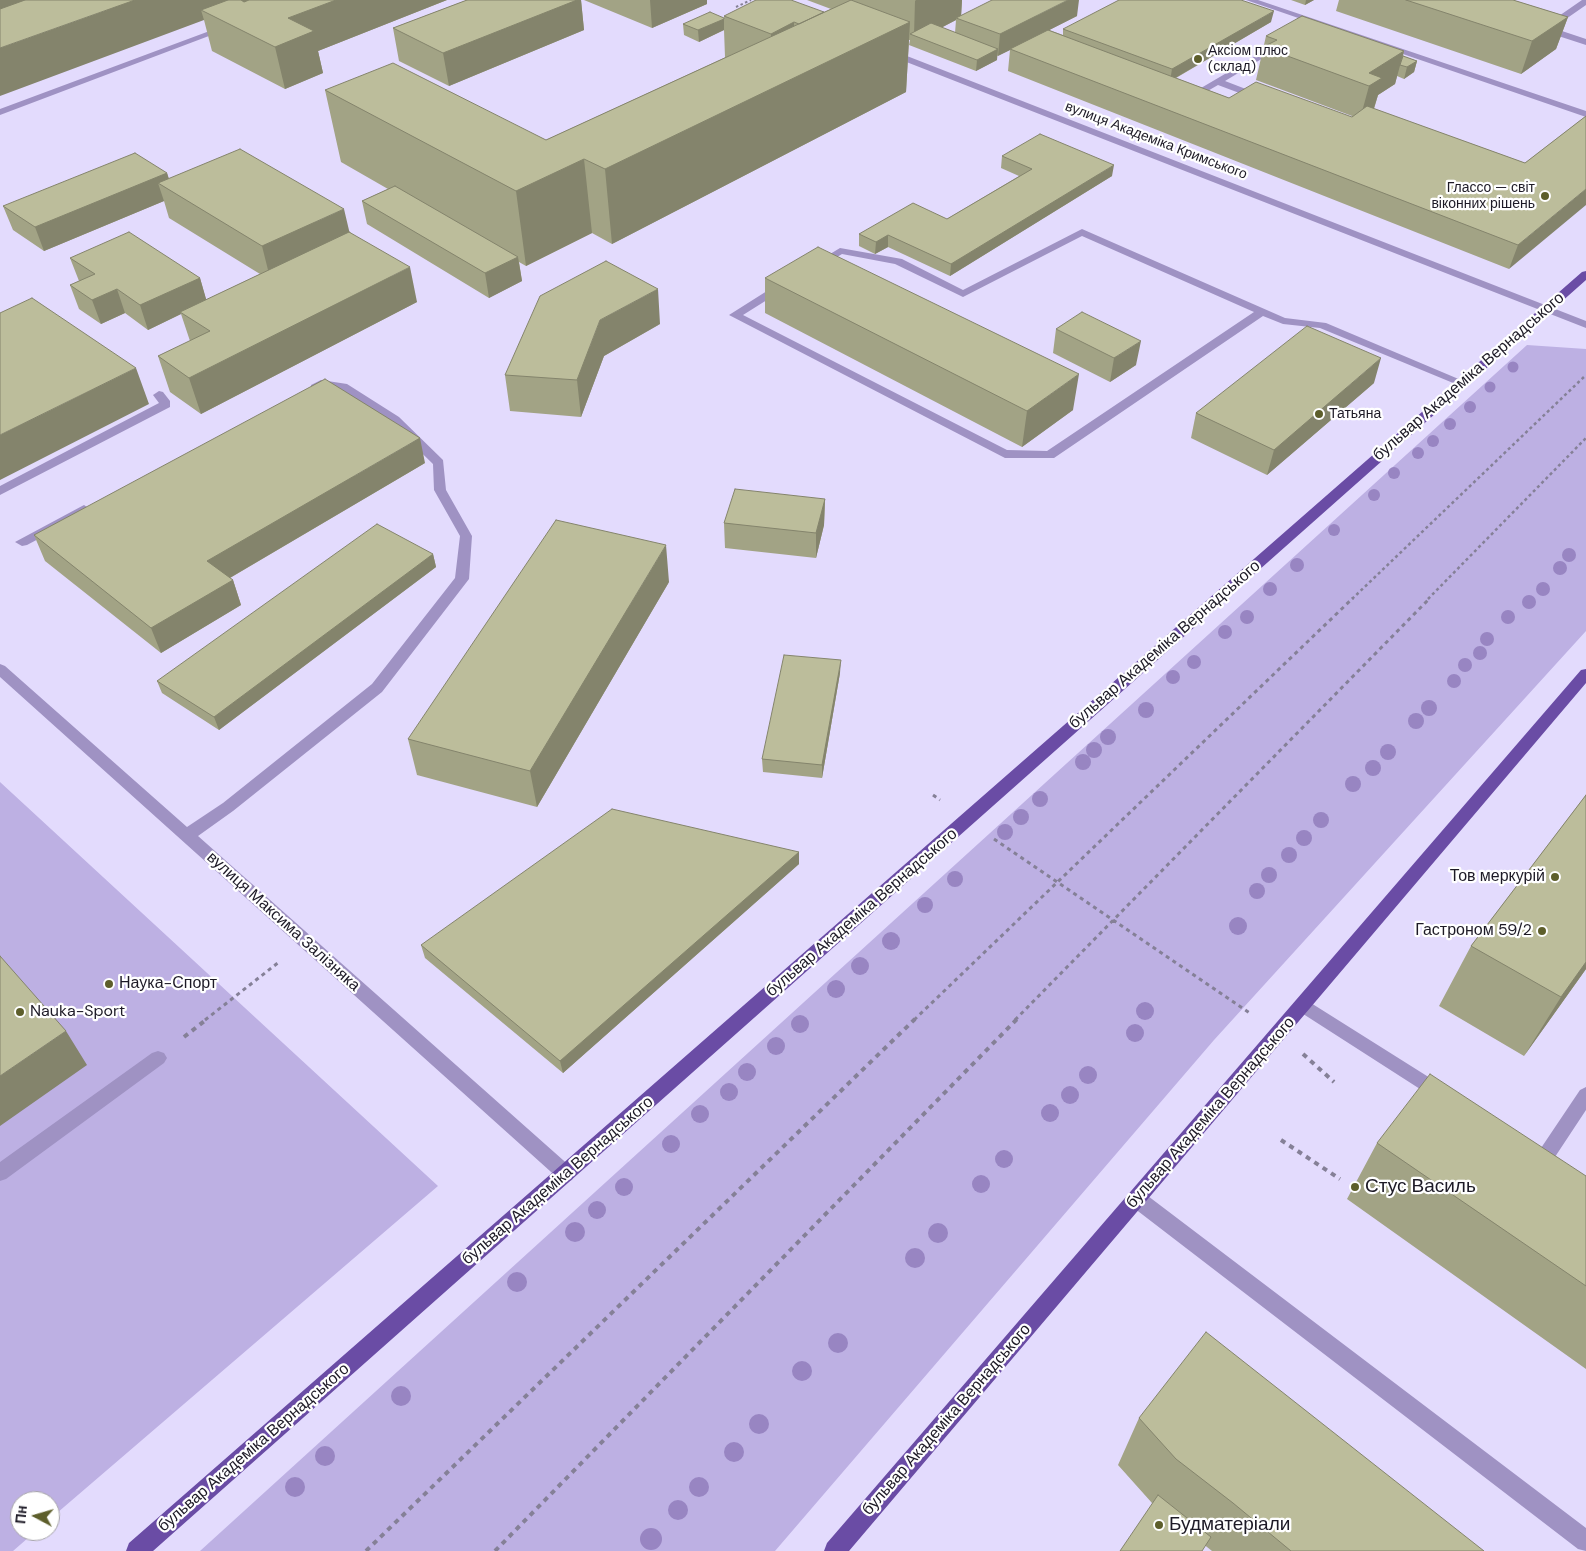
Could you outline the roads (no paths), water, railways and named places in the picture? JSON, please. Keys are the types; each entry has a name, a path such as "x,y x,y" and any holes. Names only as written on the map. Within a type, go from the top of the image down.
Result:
{"main road":[{"name":"бульвар Академіка Вернадського","path":"136,1551 1586,274"},
{"name":"бульвар Академіка Вернадського","path":"835,1551 1586,674"}],"street":[{"path":"1250,0 1320,22 1586,114"},
{"path":"1586,1 1546,29 1586,42"},
{"path":"1302,32 1320,22"},
{"path":"0,112 236,24"},
{"path":"1178,96 1188,99 1286,42"},
{"name":"вулиця Академіка Кримського","path":"881,49 1586,325"},
{"path":"1218,82 1270,101"},
{"path":"808,271 840,251 898,261 963,294 1082,232 1283,321 1322,325 1462,383"},
{"path":"792,281 735,315 1005,454 1050,455 1262,312"},
{"path":"186,836 228,807 377,688 462,579 466,536 440,490 439,463 395,420 343,386 321,384 303,393"},
{"path":"0,491 166,404 159,395"},
{"path":"22,542 92,504"},
{"name":"вулиця Максима Залізняка","path":"0,669 566,1174"},
{"path":"1303,1004 1451,1100"},
{"path":"0,1173 158,1058"},
{"path":"1526,1149 1550,1164 1586,1095"},
{"path":"1137,1199 1586,1541"}],"place":[{"name":"Аксіом плюс (склад)","path":"1198,59"},
{"name":"Глассо — світ віконних рішень","path":"1545,196"},
{"name":"Татьяна","path":"1319,414"},
{"name":"Тов меркурій","path":"1555,877"},
{"name":"Гастроном 59/2","path":"1542,931"},
{"name":"Наука-Спорт","path":"109,984"},
{"name":"Nauka-Sport","path":"20,1012"},
{"name":"Стус Василь","path":"1355,1187"},
{"name":"Будматеріали","path":"1159,1525"}]}
